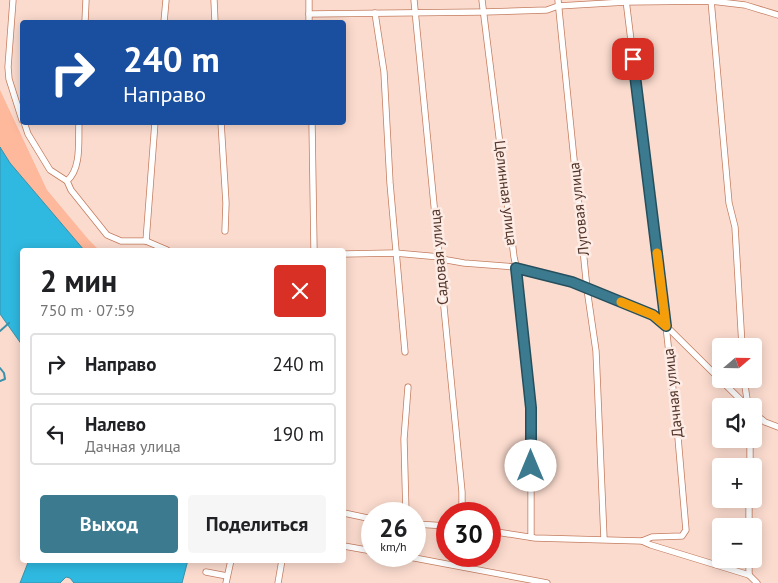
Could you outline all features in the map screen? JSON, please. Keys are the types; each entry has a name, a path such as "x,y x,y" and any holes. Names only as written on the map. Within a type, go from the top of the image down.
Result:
{"street":[{"path":"13,0 8,67 9,79 20,112"},
{"path":"84,20 86,0"},
{"path":"164,20 166,0"},
{"path":"214,0 215,20"},
{"path":"308,0 310,20"},
{"name":"Садовая улица","path":"414,0 462,502"},
{"name":"Целинная улица","path":"482,0 516,268 531,408 531,537"},
{"path":"309,14 546,10 558,3 711,0 745,6 778,15"},
{"path":"711,0 730,203 735,227 742,338"},
{"name":"Дачная улица","path":"626,1 666,326 686,530 682,536 652,537 642,541"},
{"name":"Луговая улица","path":"558,3 587,289 596,351 604,539"},
{"path":"375,13 384,72 395,253 405,352"},
{"path":"25,125 50,170 67,180 71,190 107,235 121,241 146,241 162,248"},
{"path":"67,180 72,177 77,162 79,125"},
{"path":"146,241 155,125"},
{"path":"221,125 226,231"},
{"path":"312,125 314,248"},
{"path":"346,254 395,253 440,257 464,263 516,268 572,282 653,315 739,398"},
{"path":"406,502 404,439 408,388"},
{"path":"762,419 778,427"},
{"path":"346,513 361,517"},
{"path":"501,533 531,537 642,541 749,575 757,583"},
{"path":"346,546 361,549"},
{"path":"426,560 547,583"},
{"path":"226,583 230,563"},
{"path":"278,583 281,563"},
{"path":"749,568 749,575"},
{"path":"206,572 227,576"}],"shaded area":[{"path":"0,90 47,190 97,248 82,248 10,163 0,147"}],"water":[{"path":"0,147 10,163 82,248 20,248 20,342 0,314"},
{"path":"28,563 187,563 182,583 74,583 70,578 66,577 60,583 20,583"}],"waterway":[{"path":"0,331 9,323"},
{"path":"0,368 4,373 5,379 0,381"}],"slow traffic":[{"path":"621,302 653,315 666,326 657,253"}],"route":[{"path":"531,466 531,408 516,268 572,282 653,315 666,326 633,59"}]}
